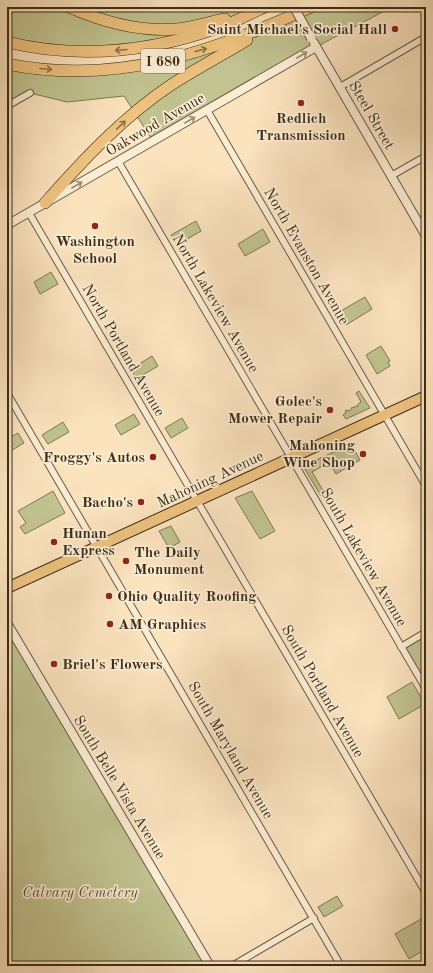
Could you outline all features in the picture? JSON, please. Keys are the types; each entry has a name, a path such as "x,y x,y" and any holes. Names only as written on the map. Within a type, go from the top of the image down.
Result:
{"highway":[{"path":"69,7 91,17 147,30 178,29 252,13"},
{"name":"I 680","path":"7,42 73,53 93,53 134,49 175,41 224,26 265,7"},
{"name":"I 680","path":"7,64 49,70 86,71 157,63 214,47 282,20 310,7"},
{"path":"46,203 73,172 125,120 170,85 282,20"}],"main road":[{"name":"Mahoning Avenue","path":"7,588 426,396"}],"street":[{"name":"Steel Street","path":"294,7 426,236"},
{"path":"340,87 426,38"},
{"name":"Oakwood Avenue","path":"7,225 316,47"},
{"path":"7,106 30,93"},
{"name":"North Evanston Avenue","path":"207,110 426,486"},
{"path":"392,176 426,156"},
{"name":"North Lakeview Avenue","path":"118,161 291,458"},
{"name":"North Portland Avenue","path":"29,213 197,501"},
{"name":"South Maryland Avenue","path":"7,393 341,966"},
{"name":"South Lakeview Avenue","path":"291,458 426,689"},
{"name":"South Portland Avenue","path":"197,501 426,893"},
{"name":"South Belle Vista Avenue","path":"7,623 210,966"},
{"path":"401,647 426,632"},
{"path":"232,966 314,918"}],"green space":[{"path":"7,7 265,7 224,26 93,53 7,42"},
{"path":"307,7 392,7 316,47 153,141 124,96 67,102 30,93 16,101 7,98 7,64 49,70 157,63"},
{"path":"196,221 201,231 177,245 171,235"},
{"path":"263,229 270,242 245,256 238,244"},
{"path":"51,272 58,284 40,294 34,282"},
{"path":"365,297 372,309 346,325 339,312"},
{"path":"381,346 390,361 388,362 390,366 377,374 366,355"},
{"path":"152,356 158,366 136,379 131,369"},
{"path":"359,391 370,408 346,419 343,415 346,413 345,411 349,411 352,409 351,408 358,406 357,405 361,402 356,393"},
{"path":"134,414 140,424 121,435 115,425"},
{"path":"182,418 188,428 171,438 165,428"},
{"path":"63,422 69,432 48,444 42,435"},
{"path":"18,433 24,443 7,453 7,439"},
{"path":"351,444 360,460 336,474 329,462 312,472 324,492 324,495 321,496 303,466"},
{"path":"53,491 65,513 25,534 20,527 26,523 18,511"},
{"path":"252,491 275,531 260,539 235,498"},
{"path":"171,526 180,542 169,548 159,531"},
{"name":"Calvary Cemetery","path":"7,623 210,966 7,966"},
{"path":"426,632 426,689 401,647"},
{"path":"412,682 425,704 399,719 387,697"},
{"path":"337,896 343,906 324,917 318,907"},
{"path":"426,916 426,949 409,959 395,934"}],"place":[{"name":"Saint Michael's Social Hall","path":"395,29"},
{"name":"Redlich Transmission","path":"301,103"},
{"name":"Washington School","path":"95,226"},
{"name":"Golec's Mower Repair","path":"330,410"},
{"name":"Mahoning Wine Shop","path":"363,454"},
{"name":"Froggy's Autos","path":"153,457"},
{"name":"Bacho's","path":"141,502"},
{"name":"Hunan Express","path":"54,542"},
{"name":"The Daily Monument","path":"126,561"},
{"name":"Ohio Quality Roofing","path":"109,596"},
{"name":"AM Graphics","path":"110,624"},
{"name":"Briel's Flowers","path":"54,664"}]}
